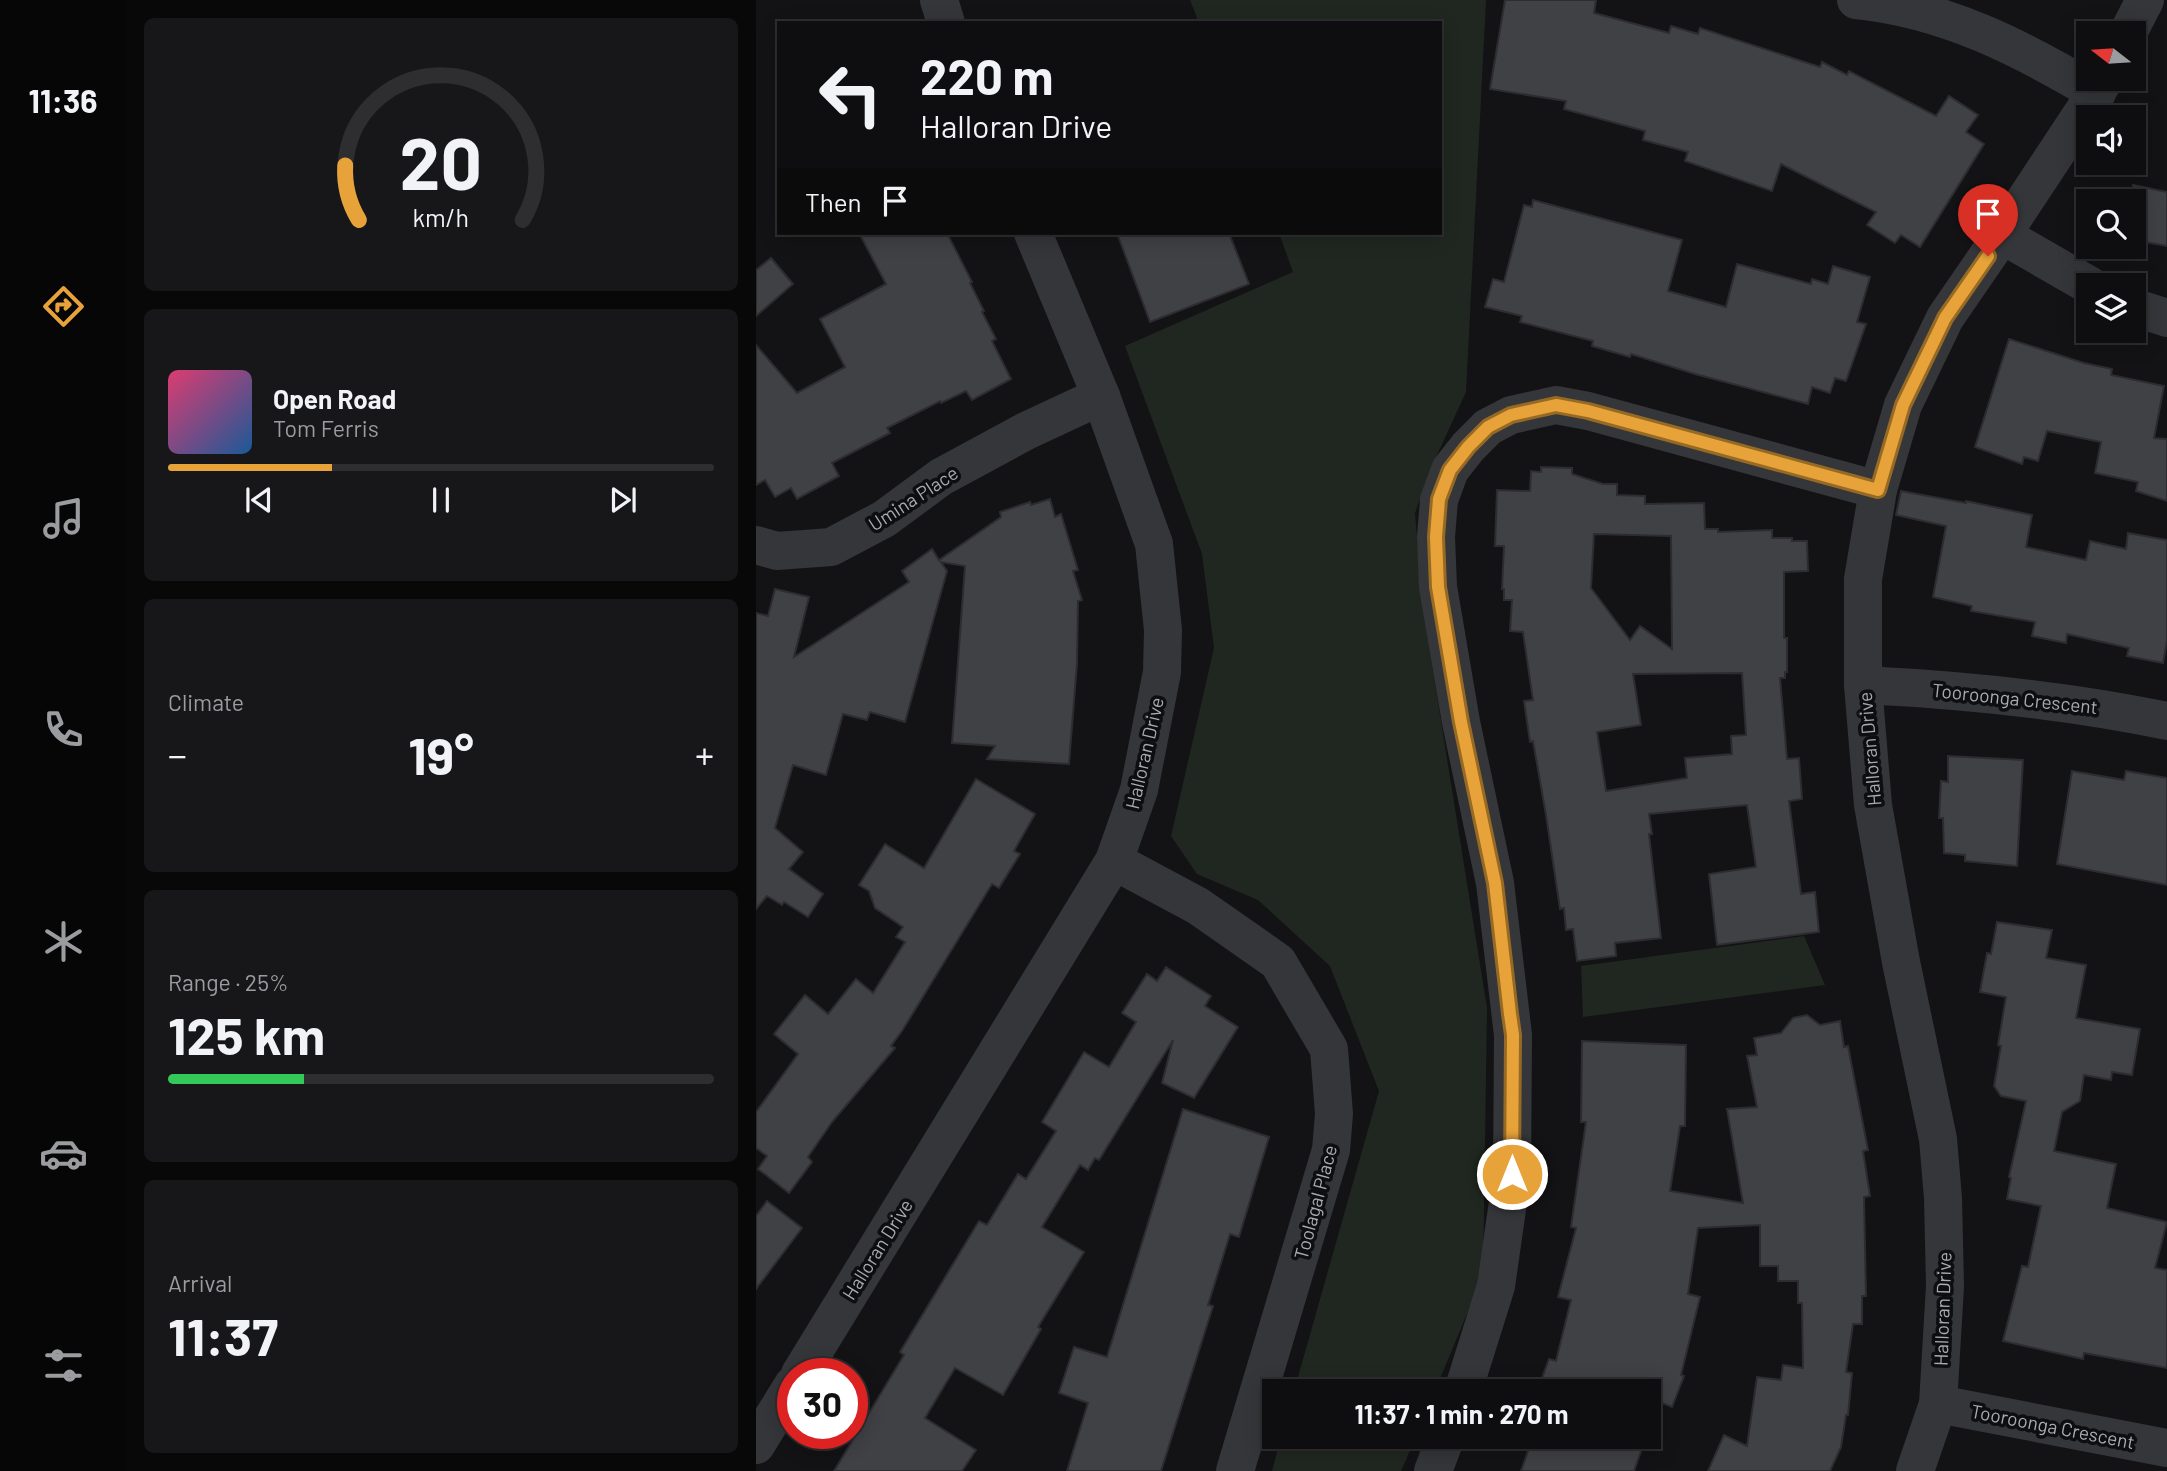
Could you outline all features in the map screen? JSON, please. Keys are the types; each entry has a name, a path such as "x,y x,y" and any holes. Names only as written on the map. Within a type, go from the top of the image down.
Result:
{"street":[{"path":"939,0 945,21"},
{"path":"1856,0 1893,4 1976,29 2076,75"},
{"path":"2134,21 2145,0"},
{"name":"Halloran Drive","path":"1915,1471 1938,1404 1945,1286 1943,1198 1938,1139 1901,962 1873,805 1863,685 1863,579 1878,490 1903,405 1945,318 2098,91"},
{"name":"Halloran Drive","path":"810,1358 1114,861 1139,789 1161,672 1163,630 1154,544 1101,396 1033,235"},
{"path":"2003,235 2076,277"},
{"path":"2146,311 2167,317"},
{"name":"Umina Place","path":"756,545 777,551 831,547 884,519 941,477 1027,431 1101,396"},
{"path":"1467,1379 1496,1286 1512,1174 1513,1035 1495,883 1461,722 1438,587 1436,537 1439,499 1450,470 1488,427 1511,415 1556,405 1878,490"},
{"name":"Tooroonga Crescent","path":"1863,685 1958,690 2104,708 2167,720"},
{"name":"Toolagal Place","path":"1114,861 1199,906 1278,962 1329,1049 1334,1114 1331,1150 1235,1471"},
{"name":"Tooroonga Crescent","path":"1938,1404 2167,1448"},
{"path":"756,1445 777,1411"},
{"path":"1433,1471 1441,1449"}],"shaded area":[{"path":"1190,0 1486,0 1466,392 1432,466 1415,513 1423,609 1487,1008 1483,1275 1440,1379 1297,1379 1379,1091 1330,966 1258,900 1197,874 1171,836 1214,648 1202,554 1125,346 1293,272 1280,235 1442,235 1442,21 1198,21"},
{"path":"1804,936 1825,985 1583,1017 1581,966"},
{"path":"1278,1449 1411,1449 1401,1471 1272,1471"}],"building":[{"path":"1505,0 1596,0 1594,13 1669,33 1671,26 1698,34 1700,28 1820,67 1822,62 1847,75 1849,71 1936,116 1949,96 1978,115 1966,132 1984,144 1920,247 1901,235 1895,243 1867,225 1876,212 1781,164 1772,191 1685,161 1688,152 1643,140 1645,131 1564,109 1566,101 1490,89"},
{"path":"2133,185 2167,192 2167,246 2146,242 2146,189 2133,189"},
{"path":"1533,200 1682,240 1668,291 1726,307 1737,264 1811,284 1812,279 1828,284 1833,266 1870,277 1857,322 1866,324 1846,381 1835,378 1830,393 1812,387 1808,404 1631,354 1630,357 1592,346 1593,341 1520,322 1522,316 1485,307 1493,279 1504,282 1524,205 1532,207"},
{"path":"860,235 948,235 972,282 970,283 984,311 982,312 996,339 992,341 1011,379 972,400 966,391 941,403 940,401 887,428 890,433 832,463 839,476 797,499 791,488 775,497 765,480 756,485 756,345 797,393 845,367 820,319 886,284"},
{"path":"1118,235 1230,235 1249,284 1150,322"},
{"path":"771,258 793,284 756,316 756,270"},
{"path":"2009,339 2112,369 2111,375 2164,386 2154,438 2167,439 2167,501 2136,491 2138,482 2095,473 2101,442 2047,431 2038,461 2024,457 2022,464 1975,447"},
{"path":"1541,467 1572,468 1572,474 1603,484 1617,484 1617,495 1645,496 1645,504 1704,503 1705,529 1718,529 1718,532 1772,530 1772,538 1807,541 1808,571 1784,572 1787,672 1785,678 1780,678 1787,759 1799,758 1802,799 1789,801 1801,894 1815,892 1819,932 1717,945 1709,874 1756,867 1747,805 1649,814 1661,938 1615,943 1616,956 1577,961 1573,929 1566,930 1564,908 1560,909 1533,741 1530,742 1524,701 1533,700 1523,632 1510,631 1512,600 1504,600 1502,589 1504,546 1495,546 1497,490 1530,491 1531,471 1541,472","holes":["1594,534 1671,536 1672,649 1640,626 1630,640 1591,588","1742,673 1746,735 1731,736 1732,754 1685,758 1687,778 1606,791 1597,732 1641,725 1633,674"]},
{"path":"1901,491 2032,515 2026,547 2086,560 2090,541 2126,549 2128,533 2167,540 2167,641 2163,663 2127,656 2129,648 2067,634 2066,643 2032,636 2035,622 1971,611 1972,606 1933,597 1946,526 1896,515"},
{"path":"1050,499 1055,517 1061,514 1078,570 1073,571 1082,600 1078,601 1077,663 1069,764 987,759 995,746 952,743 965,566 941,562 947,571 905,722 870,712 867,720 843,714 826,775 793,765 775,828 803,852 789,869 823,894 808,917 784,902 782,905 767,896 756,909 756,613 768,616 775,589 809,597 794,657 909,582 902,571 932,549 939,560 1001,517 1000,512 1030,502 1031,505"},
{"path":"1948,756 2023,760 2017,866 1965,861 1965,855 1944,853 1943,818 1939,818 1941,781 1948,782"},
{"path":"2072,771 2124,780 2126,771 2167,778 2167,885 2057,864"},
{"path":"976,779 1035,814 1014,851 1020,854 999,888 992,884 891,1046 895,1048 832,1122 808,1157 812,1162 789,1193 758,1169 767,1156 756,1148 756,1112 798,1054 774,1034 805,995 828,1014 856,979 873,993 905,942 896,937 903,927 875,908 869,891 859,885 885,844 924,868"},
{"path":"1997,922 2052,930 2046,958 2086,965 2076,1018 2140,1029 2132,1075 2112,1072 2111,1080 2084,1075 2080,1101 2062,1112 2054,1151 2116,1164 2107,1208 2167,1222 2155,1268 2167,1270 2167,1368 2084,1353 2083,1359 2003,1341 2022,1266 2028,1267 2041,1206 2007,1199 2009,1177 2026,1101 2001,1096 1994,1086 2006,997 1980,992 1987,953 1991,954"},
{"path":"1166,967 1211,996 1205,1006 1238,1027 1194,1098 1162,1083 1173,1040 1099,1160 1095,1158 1088,1170 1080,1165 1042,1227 1084,1252 1038,1327 1041,1329 1003,1395 955,1368 925,1418 976,1450 962,1471 834,1471 847,1449 868,1449 868,1415 904,1355 900,1352 979,1221 987,1225 1018,1174 1026,1179 1056,1131 1042,1122 1084,1052 1109,1067 1136,1022 1122,1013 1147,974 1157,981"},
{"path":"1807,1015 1820,1025 1840,1021 1844,1047 1848,1046 1868,1150 1863,1151 1870,1196 1864,1197 1866,1296 1862,1296 1862,1324 1853,1324 1846,1372 1852,1373 1848,1415 1841,1447 1830,1471 1708,1471 1724,1435 1747,1446 1757,1377 1781,1380 1783,1365 1803,1368 1802,1303 1798,1303 1798,1281 1778,1281 1778,1266 1760,1266 1760,1225 1698,1228 1688,1294 1700,1297 1681,1375 1684,1376 1672,1407 1661,1402 1661,1379 1542,1379 1549,1359 1556,1361 1571,1300 1558,1297 1576,1228 1571,1227 1586,1122 1581,1122 1582,1041 1686,1045 1685,1126 1680,1126 1670,1191 1743,1203 1727,1109 1757,1107 1747,1056 1757,1055 1754,1038 1781,1033 1793,1018"},
{"path":"1183,1109 1269,1137 1239,1237 1230,1234 1208,1305 1213,1306 1161,1471 1067,1471 1088,1403 1059,1393 1074,1347 1107,1357"},
{"path":"767,1201 802,1228 756,1289 756,1216"},
{"path":"1529,1449 1642,1449 1634,1471 1521,1471"}],"route":[{"path":"1512,1174 1513,1035 1495,883 1461,722 1438,587 1436,537 1439,499 1450,470 1488,427 1511,415 1556,405 1588,411 1878,490 1903,405 1945,318 1988,256"}]}
